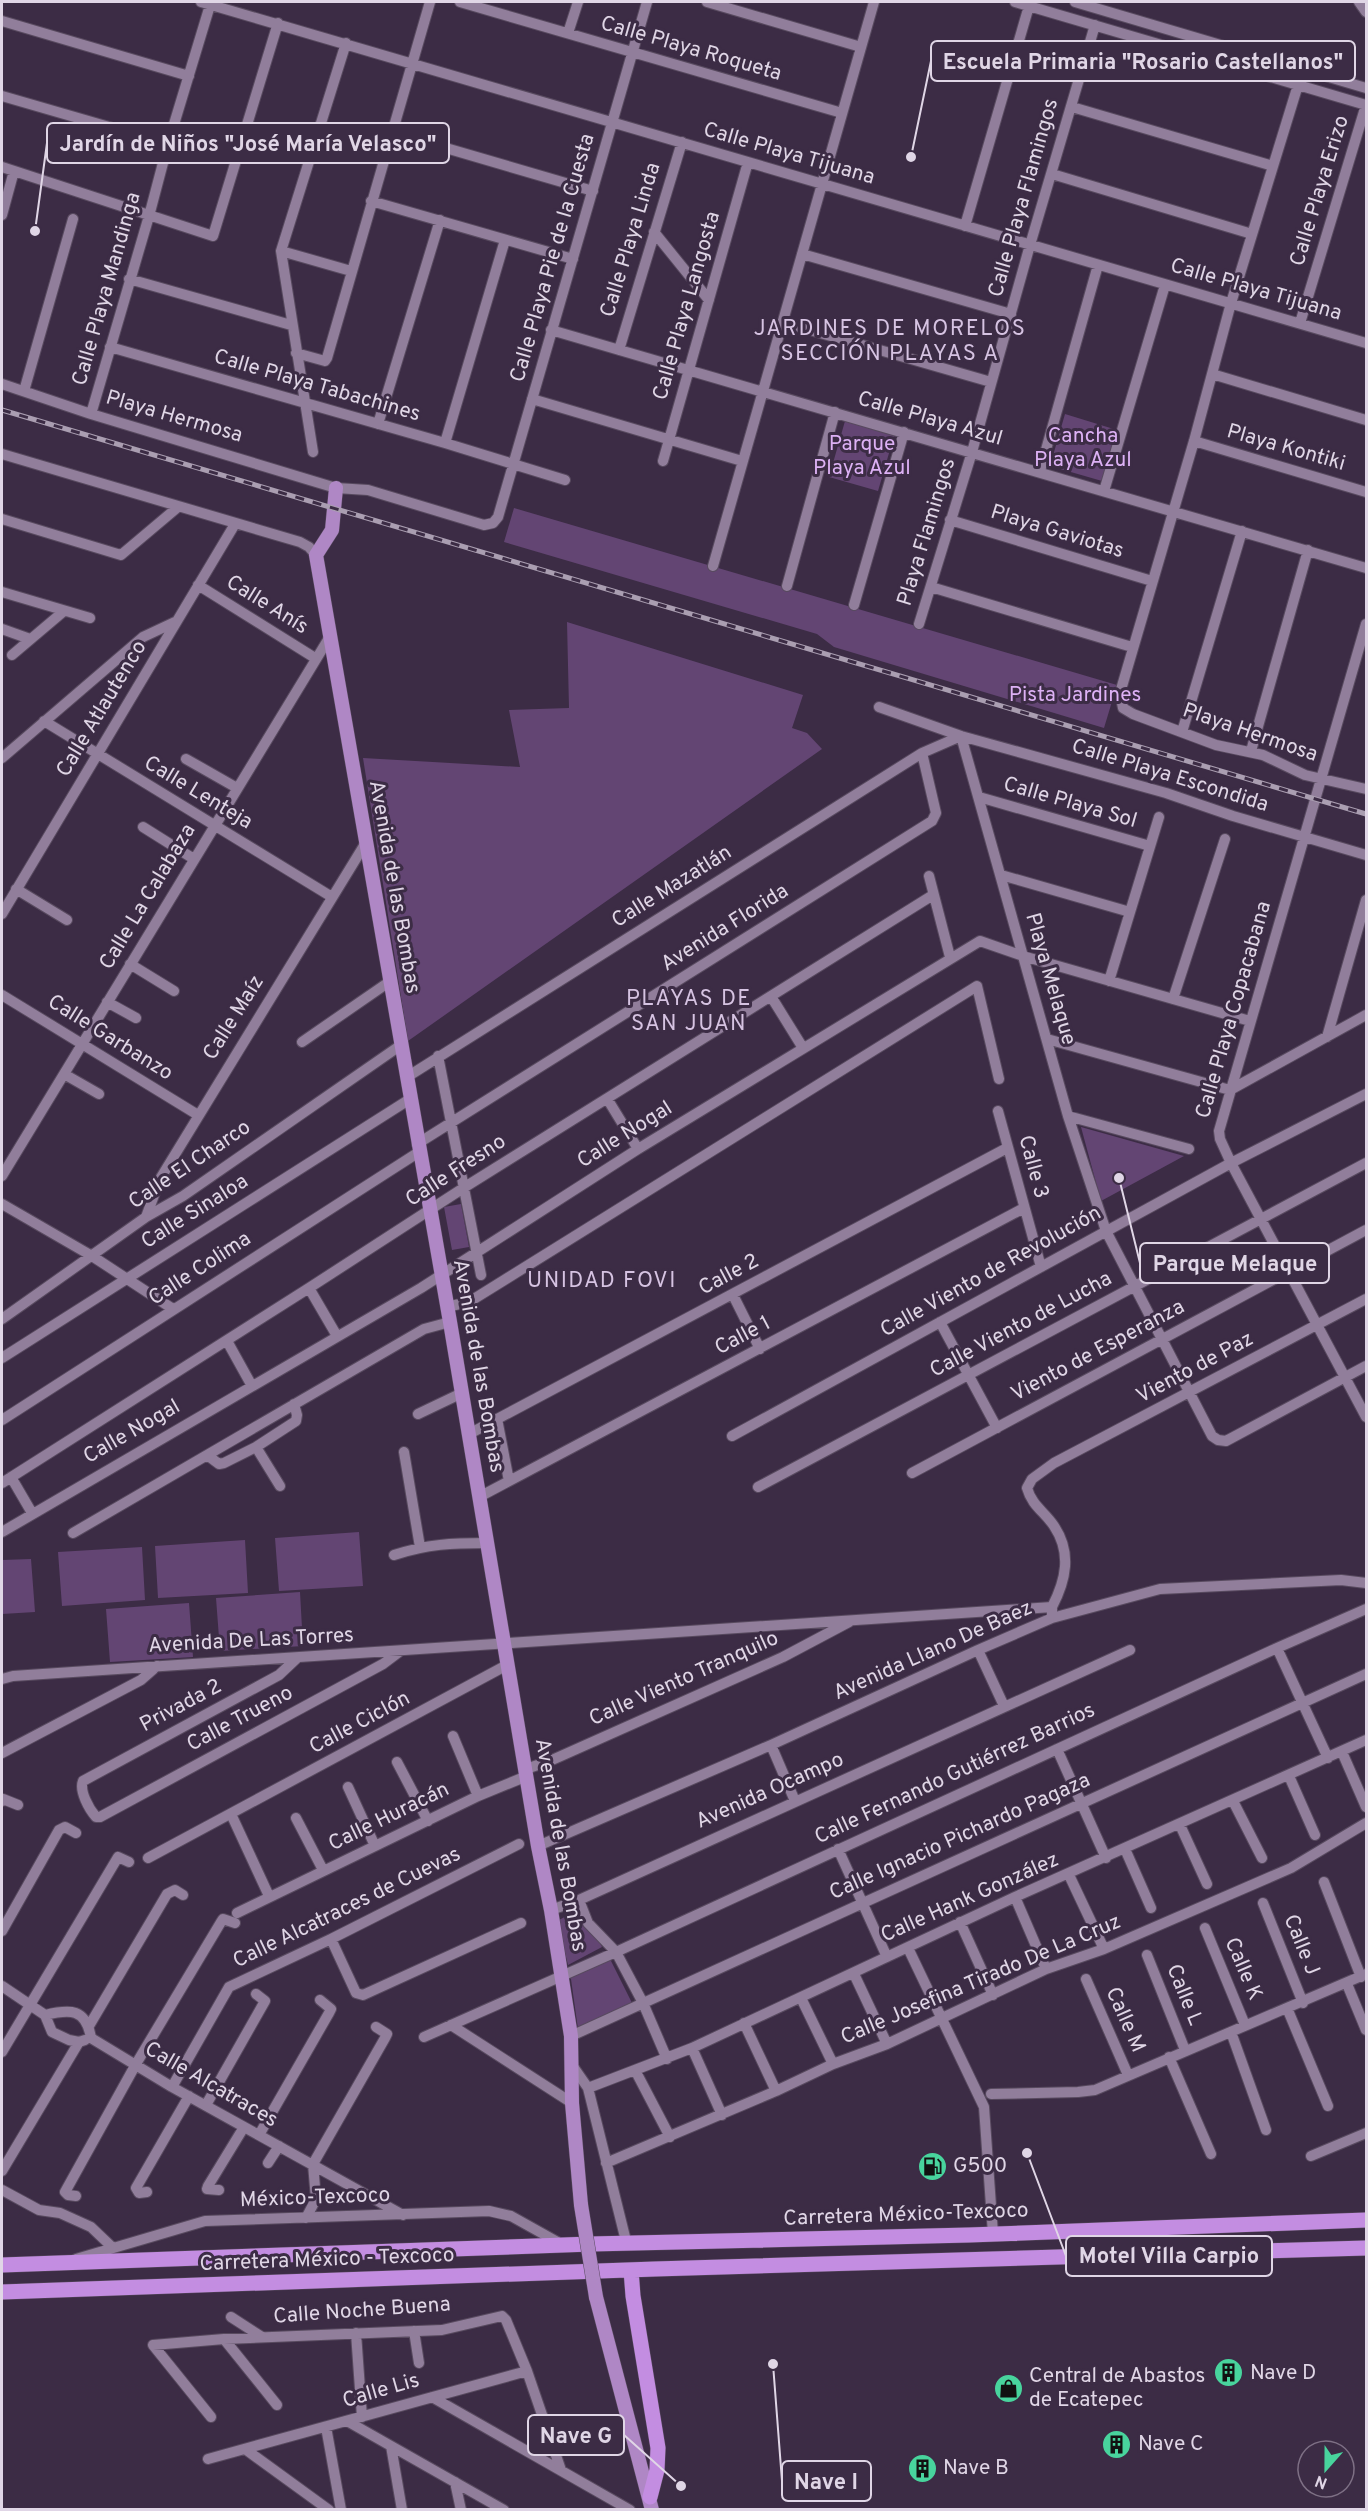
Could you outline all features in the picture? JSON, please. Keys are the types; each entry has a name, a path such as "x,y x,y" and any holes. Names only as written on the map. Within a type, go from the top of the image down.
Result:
{"highway":[{"name":"Carretera México-Texcoco","path":"627,2245 1366,2220"},
{"path":"1105,2230 1098,2235 1096,2243 1099,2251 1106,2255"},
{"path":"1078,2231 1085,2235 1088,2242 1087,2250 1082,2256"},
{"name":"Carretera México - Texcoco","path":"7,2265 563,2245 627,2245"},
{"path":"1082,2256 1366,2248"},
{"name":"Carretera México - Texcoco","path":"7,2292 1082,2256"},
{"path":"7,2265 3,2279 7,2292"},
{"path":"632,2270 633,2296 658,2448 651,2503"}],"main road":[{"path":"316,555 332,530 336,488"},
{"name":"Avenida de las Bombas","path":"316,555 450,1322 537,1846 562,1976 571,2036 572,2103 581,2205 596,2297 651,2503"}],"street":[{"name":"Calle Playa Tijuana","path":"208,2 1366,343"},
{"name":"Calle Playa Mandinga","path":"91,414 189,76 208,2"},
{"path":"296,353 320,361 325,361 327,358 430,2"},
{"name":"Calle Playa Roqueta","path":"460,2 503,7 568,33 842,113"},
{"path":"568,33 578,2"},
{"name":"Calle Playa Pie de la Cuesta","path":"493,523 498,517 647,2"},
{"path":"707,2 861,47"},
{"path":"713,566 874,2"},
{"path":"1015,2 1366,105"},
{"path":"1068,17 1074,2 1366,88"},
{"path":"1359,2 1366,12"},
{"path":"965,226 1029,6"},
{"path":"2,21 189,76"},
{"path":"2,167 213,236 278,23"},
{"name":"Calle Playa Flamingos","path":"972,452 1095,25"},
{"path":"313,452 281,251 346,43"},
{"path":"931,586 1132,647 1194,441 1231,303 1298,85"},
{"path":"2,96 168,144"},
{"name":"Calle Playa Erizo","path":"1300,323 1366,105"},
{"path":"1072,107 1273,166"},
{"path":"391,132 593,191"},
{"name":"Calle Playa Linda","path":"619,350 682,142"},
{"name":"Calle Playa Langosta","path":"663,461 748,162"},
{"path":"2,214 14,171"},
{"path":"1052,174 1252,234"},
{"path":"371,201 573,259"},
{"path":"24,391 74,219"},
{"path":"378,424 440,220"},
{"path":"654,232 709,300"},
{"path":"445,443 505,240"},
{"path":"281,251 351,271"},
{"path":"802,254 1011,314"},
{"path":"1040,471 1098,265"},
{"path":"129,279 291,325"},
{"path":"1104,491 1165,285"},
{"path":"782,322 991,382"},
{"name":"Calle Playa Azul","path":"551,330 688,371 763,390 1366,568"},
{"name":"Calle Playa Tabachines","path":"110,347 445,443 565,480"},
{"path":"1212,374 1366,420"},
{"name":"Playa Hermosa","path":"2,384 91,414 336,488 368,489 484,525 493,523"},
{"path":"532,399 742,461"},
{"path":"788,586 835,412"},
{"path":"854,605 904,432"},
{"name":"Playa Kontiki","path":"1194,441 1366,492"},
{"name":"Playa Flamingos","path":"919,624 972,452"},
{"path":"2,454 300,542 316,555"},
{"path":"2,519 120,555 178,507"},
{"name":"Playa Gaviotas","path":"950,520 1152,581"},
{"name":"Calle Atlautenco","path":"2,914 235,524"},
{"path":"1182,732 1242,531"},
{"path":"1251,751 1308,550"},
{"name":"Calle Anís","path":"198,585 315,658"},
{"path":"2,592 90,618"},
{"path":"12,655 64,611"},
{"path":"2,758 143,638 176,621"},
{"name":"Calle Playa Copacabana","path":"1366,624 1219,1131 1220,1140 1260,1220 1366,1418"},
{"path":"2,629 30,639"},
{"name":"Calle La Calabaza","path":"2,1176 329,638"},
{"name":"Playa Hermosa","path":"1132,647 1120,693 1123,708 1132,714 1216,745 1251,751 1287,768 1366,789"},
{"name":"Calle Playa Escondida","path":"879,707 961,736 1166,793 1233,816 1366,855"},
{"name":"Calle Lenteja","path":"44,721 332,897"},
{"name":"Calle Mazatlán","path":"407,1077 922,753 961,736"},
{"name":"Playa Melaque","path":"961,736 1068,1116 1106,1231 1212,1436 1226,1441 1346,1377"},
{"name":"Avenida Florida","path":"418,1148 452,1123 932,821 936,813 922,753"},
{"path":"186,759 237,788"},
{"name":"Calle Playa Sol","path":"979,797 1150,846"},
{"path":"1110,981 1159,817"},
{"path":"143,827 194,859"},
{"path":"1173,999 1225,839"},
{"name":"Calle Maíz","path":"146,1218 160,1179 365,844"},
{"path":"1001,875 1130,912"},
{"path":"929,876 950,957"},
{"path":"16,890 67,920"},
{"name":"Calle Fresno","path":"6,1480 465,1187 933,896"},
{"path":"1327,1037 1366,900"},
{"name":"Calle Nogal","path":"2,1532 338,1336 950,957 980,941 1023,957 1250,1021"},
{"path":"130,964 174,991"},
{"path":"302,1042 389,982"},
{"path":"446,1307 469,1302 977,986 999,1079"},
{"name":"Calle Garbanzo","path":"2,995 198,1115"},
{"path":"772,998 803,1048"},
{"path":"107,1002 136,1017"},
{"path":"1047,1039 1230,1090 1366,1015"},
{"name":"Calle El Charco","path":"2,1319 401,1045"},
{"name":"Avenida de las Bombas","path":"438,1056 481,1275"},
{"path":"63,1074 99,1094"},
{"name":"Calle Viento de Revolución","path":"732,1436 1231,1163 1366,1094"},
{"name":"Calle Sinaloa","path":"2,1358 410,1099"},
{"path":"608,1100 638,1149"},
{"name":"Calle 3","path":"998,1111 1041,1267"},
{"path":"1068,1116 1188,1149"},
{"name":"Calle Colima","path":"2,1420 418,1148"},
{"name":"Calle 2","path":"469,1434 1007,1148"},
{"name":"Calle Viento de Lucha","path":"758,1487 1366,1163"},
{"path":"2,1204 92,1256 173,1309"},
{"name":"Calle 1","path":"479,1497 1024,1208"},
{"name":"Viento de Esperanza","path":"912,1473 1366,1230"},
{"path":"309,1288 338,1336"},
{"path":"733,1295 760,1349"},
{"name":"Viento de Paz","path":"1052,1607 1061,1589 1066,1570 1064,1548 1054,1526 1030,1500 1027,1488 1032,1479 1042,1470 1366,1299"},
{"path":"73,1533 424,1329 450,1322"},
{"path":"940,1322 997,1428"},
{"path":"226,1341 252,1386"},
{"path":"1346,1377 1366,1366"},
{"path":"418,1414 462,1393"},
{"path":"207,1455 219,1464 256,1447 296,1421 294,1404"},
{"path":"497,1419 509,1481"},
{"path":"256,1447 280,1486"},
{"path":"404,1452 420,1546"},
{"path":"6,1480 32,1513"},
{"path":"394,1555 420,1546 447,1542 487,1543"},
{"name":"Avenida Llano De Baez","path":"537,1846 771,1745 1052,1618 1160,1589 1341,1580 1366,1583"},
{"path":"1052,1607 1052,1618"},
{"name":"Avenida De Las Torres","path":"2,1679 13,1676 157,1666 400,1652 1052,1607"},
{"name":"Calle Fernando Gutiérrez Barrios","path":"424,2037 616,1952 1276,1648 1366,1609"},
{"name":"Calle Viento Tranquilo","path":"526,1773 783,1657 855,1619"},
{"path":"1276,1648 1328,1758"},
{"path":"978,1650 1004,1706"},
{"name":"Avenida Ocampo","path":"551,1910 579,1900 1130,1650"},
{"name":"Calle Trueno","path":"81,1785 96,1817 100,1817 373,1670 400,1652"},
{"name":"Privada 2","path":"81,1785 83,1781 279,1675 297,1658"},
{"name":"Calle Ciclón","path":"147,1858 507,1665"},
{"path":"2,1754 141,1680 157,1666"},
{"name":"Calle Ignacio Pichardo Pagaza","path":"571,2036 1366,1674"},
{"path":"453,1736 478,1796"},
{"name":"Calle Hank González","path":"588,2088 668,2059 854,1974 960,1922 1366,1740"},
{"path":"771,1745 795,1801"},
{"path":"1058,1749 1107,1858"},
{"path":"1342,1752 1366,1807"},
{"path":"397,1762 428,1821"},
{"name":"Calle Huracán","path":"136,2064 223,1919 236,1918 269,1896 526,1773"},
{"path":"1289,1776 1315,1835"},
{"path":"348,1787 375,1846"},
{"path":"2,1802 3,1799 18,1805"},
{"path":"1233,1801 1262,1858"},
{"path":"231,1814 269,1896"},
{"path":"296,1818 323,1870"},
{"name":"Calle Josefina Tirado De La Cruz","path":"606,2163 722,2115 833,2064 887,2044 1046,1969 1104,1949 1292,1868 1366,1823"},
{"path":"1180,1825 1207,1884"},
{"path":"2,1931 59,1830 65,1827 76,1833"},
{"name":"Calle Alcatraces de Cuevas","path":"172,2087 230,1987 519,1845"},
{"path":"838,1849 887,1958"},
{"path":"1125,1849 1151,1908"},
{"path":"2,2052 118,1857 129,1862"},
{"path":"1069,1875 1104,1949"},
{"path":"991,2094 1087,2091 1364,1976 1324,1882"},
{"path":"89,2026 167,1894 175,1890 183,1894"},
{"path":"1015,1897 1046,1969"},
{"path":"579,1900 588,1923 616,1952 643,2003 668,2059"},
{"name":"Calle J","path":"1263,1903 1303,2003"},
{"path":"960,1922 993,1995"},
{"path":"331,1939 356,1993 363,1995 521,1923"},
{"name":"Calle K","path":"1204,1928 1245,2025"},
{"path":"908,1948 984,2107 993,2234"},
{"name":"Calle L","path":"1147,1955 1185,2050"},
{"path":"854,1974 887,2044"},
{"name":"Calle M","path":"1086,1979 1128,2075"},
{"path":"1347,1984 1366,2030"},
{"path":"2,1986 45,2015 52,2032 79,2042 91,2038 89,2026 82,2017 66,2010 45,2015"},
{"path":"206,2105 265,2001 256,1994"},
{"path":"801,1998 833,2064"},
{"path":"259,2135 330,2013 331,2009 328,2005 320,2000"},
{"path":"1287,2008 1328,2106"},
{"path":"744,2023 776,2091"},
{"path":"451,2025 562,2099 572,2103"},
{"path":"306,2218 316,2199 313,2164 387,2034 376,2027"},
{"path":"1231,2032 1266,2130"},
{"name":"Calle Alcatraces","path":"91,2038 172,2087 404,2216"},
{"path":"2,2171 79,2042"},
{"path":"692,2048 722,2115"},
{"path":"1169,2057 1212,2154"},
{"path":"76,2196 65,2192 136,2064"},
{"path":"572,2065 588,2088 627,2245"},
{"path":"635,2070 669,2137"},
{"path":"147,2192 139,2193 136,2188 189,2096"},
{"path":"219,2190 207,2189 244,2127"},
{"path":"1311,2156 1366,2133"},
{"path":"268,2163 279,2146"},
{"path":"2,2190 39,2210 60,2213 92,2227 112,2247"},
{"name":"México-Texcoco","path":"65,2263 112,2247 205,2221 404,2216 489,2211 511,2216 563,2245"},
{"name":"Calle Noche Buena","path":"211,2417 153,2345 262,2337 442,2330 502,2316 506,2320 527,2371"},
{"path":"231,2317 262,2337"},
{"path":"414,2331 419,2363"},
{"path":"356,2333 362,2417"},
{"path":"224,2339 277,2405"},
{"path":"527,2371 561,2470"},
{"name":"Calle Lis","path":"208,2459 527,2371"},
{"path":"432,2397 630,2510"},
{"path":"346,2421 504,2510"},
{"path":"326,2427 341,2510"},
{"path":"391,2446 402,2510"},
{"path":"245,2449 329,2510"},
{"path":"455,2482 461,2510"}],"green space":[{"name":"Cancha Playa Azul","path":"1065,414 1117,430 1102,481 1050,466"},
{"name":"Parque Playa Azul","path":"845,421 894,436 878,491 829,477"},
{"name":"Pista Jardines","path":"514,508 1117,685 1104,728 834,647 817,634 504,542"},
{"path":"567,622 803,695 792,728 807,733 822,749 408,1041 363,758 520,767 509,710 569,708"},
{"path":"1081,1127 1184,1156 1101,1201"},
{"path":"461,1204 469,1247 452,1250 444,1207"},
{"path":"359,1532 363,1586 279,1591 275,1538"},
{"path":"245,1540 248,1593 158,1598 155,1546"},
{"path":"142,1547 145,1600 62,1606 58,1552"},
{"path":"31,1559 35,1612 2,1614 2,1560"},
{"path":"300,1592 303,1646 220,1651 216,1598"},
{"path":"189,1603 193,1657 110,1662 106,1609"},
{"path":"582,1908 602,1947 568,1965 557,1921"},
{"path":"609,1957 633,2005 578,2029 570,1972"}],"railway":[{"path":"2,410 1366,814"}],"place":[{"name":"Escuela Primaria \"Rosario Castellanos\"","path":"911,157"},
{"name":"Jardín de Niños \"José María Velasco\"","path":"35,231"},
{"name":"Parque Melaque","path":"1119,1178"},
{"name":"Motel Villa Carpio","path":"1027,2153"},
{"name":"G500","path":"932,2166"},
{"name":"Nave I","path":"773,2364"},
{"name":"Nave D","path":"1229,2373"},
{"name":"Central de Abastos de Ecatepec","path":"1008,2388"},
{"name":"Nave C","path":"1117,2444"},
{"name":"Nave B","path":"922,2468"},
{"name":"Nave G","path":"681,2486"}],"district":[{"name":"JARDINES DE MORELOS SECCIÓN PLAYAS A","path":"890,342"},
{"name":"PLAYAS DE SAN JUAN","path":"689,1012"},
{"name":"UNIDAD FOVI","path":"602,1281"}]}
